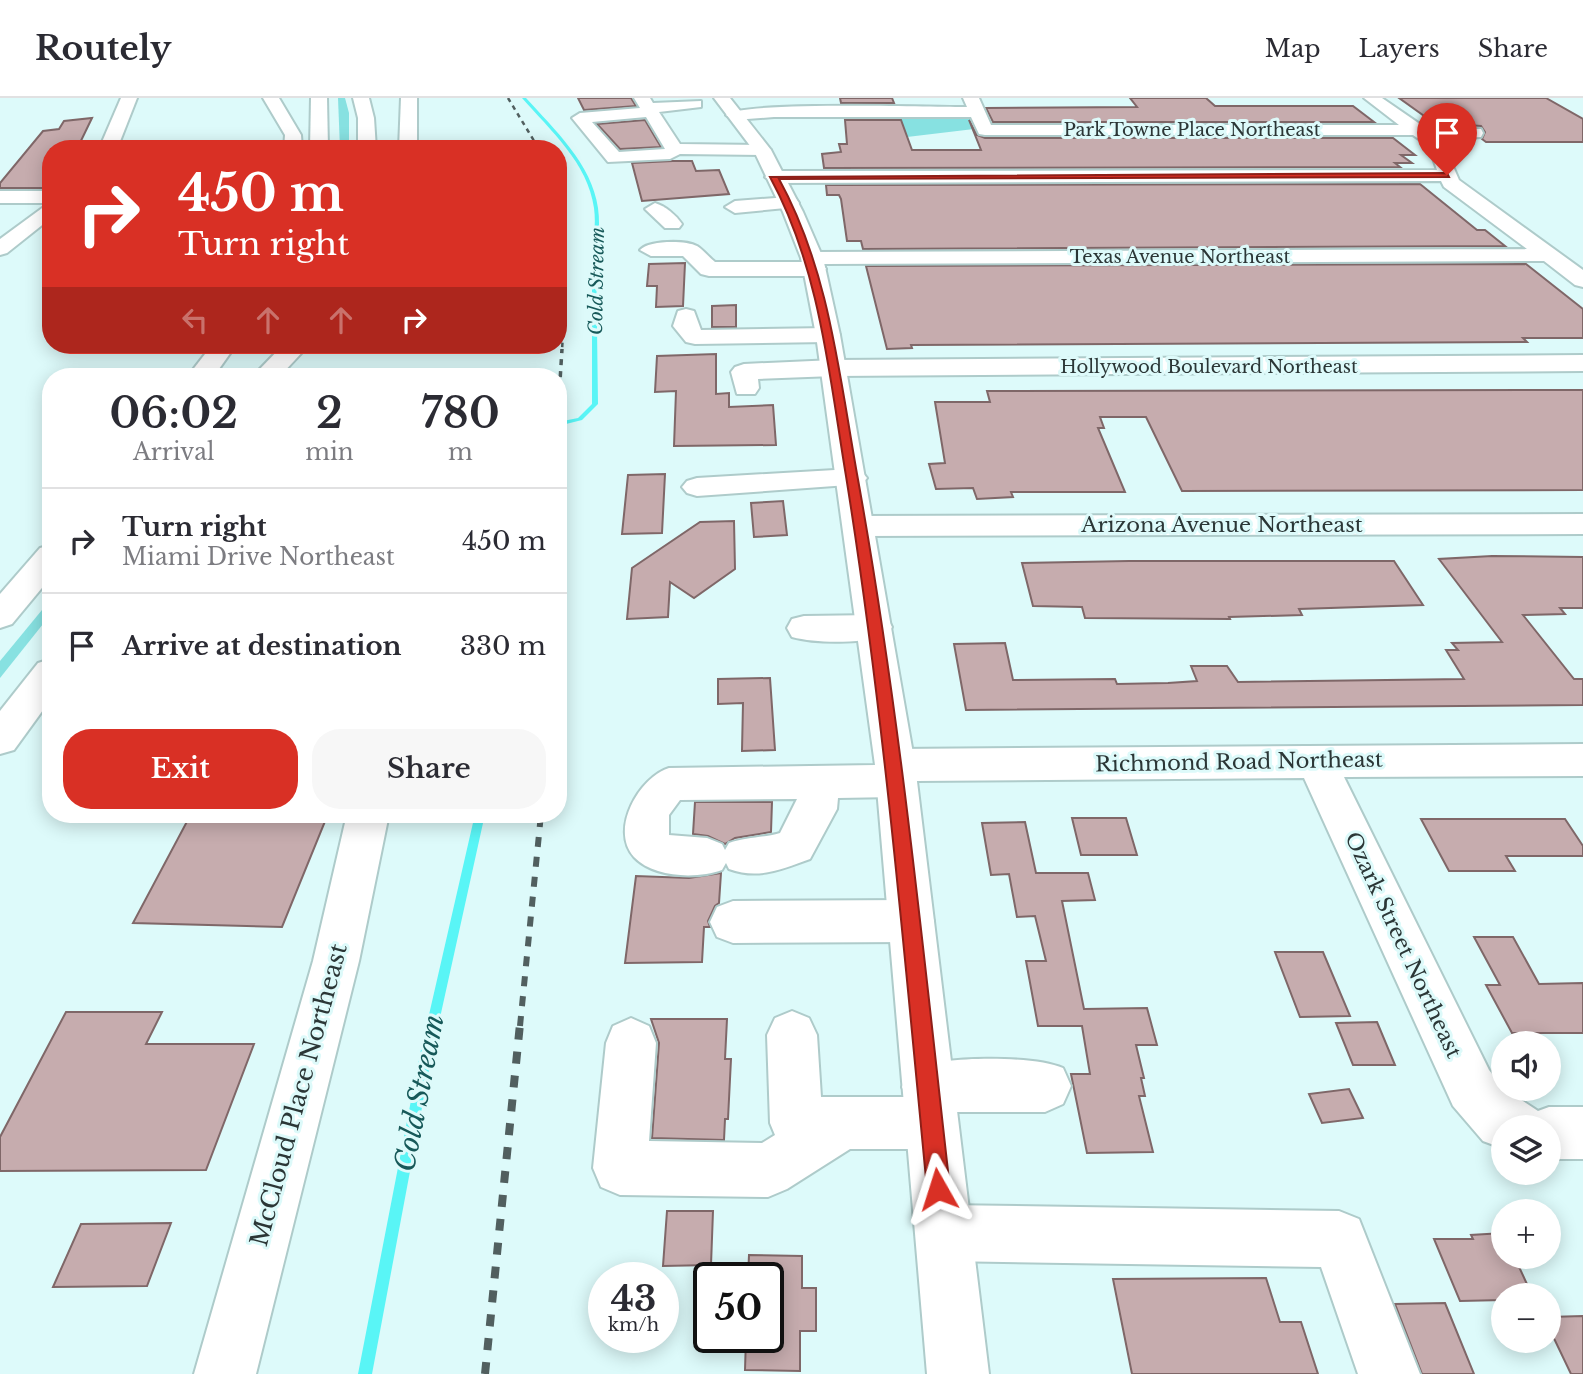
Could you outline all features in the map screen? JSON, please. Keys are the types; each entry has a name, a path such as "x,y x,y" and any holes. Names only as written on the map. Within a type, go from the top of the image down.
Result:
{"main road":[{"path":"112,140 129,98"},
{"path":"271,98 293,135 293,140"},
{"path":"319,98 319,140"},
{"path":"361,98 366,118 367,140"},
{"path":"408,140 409,98"},
{"path":"691,98 695,104 646,104 580,118 614,158 670,154 675,149 794,127"},
{"path":"1372,98 1437,144 1451,183 1583,280"},
{"path":"646,104 675,149"},
{"path":"736,209 762,134 819,105 861,116 888,105 974,105"},
{"path":"819,105 824,133"},
{"name":"Park Towne Place Northeast","path":"974,105 985,130 1422,132"},
{"path":"1390,110 1418,110"},
{"path":"1422,132 1475,134"},
{"path":"762,134 1447,175"},
{"path":"762,134 813,263 860,526 896,773 958,1374"},
{"path":"0,197 42,197"},
{"path":"655,209 672,224"},
{"path":"0,249 42,215"},
{"name":"Texas Avenue Northeast","path":"650,250 689,250 709,269 813,263 1548,255"},
{"path":"687,316 685,326 695,337 831,352"},
{"path":"744,372 831,352"},
{"name":"Hollywood Boulevard Northeast","path":"831,352 1583,363"},
{"path":"275,368 288,354"},
{"path":"697,487 852,478"},
{"name":"Arizona Avenue Northeast","path":"860,526 1583,524"},
{"path":"0,583 42,548"},
{"path":"0,616 42,566"},
{"path":"804,628 875,627"},
{"path":"0,739 42,684"},
{"name":"Richmond Road Northeast","path":"820,782 816,809 795,846 765,856 726,857 663,854 648,843 648,811 669,783 820,782 896,773 1316,761 1583,760"},
{"name":"Ozark Street Northeast","path":"1316,761 1471,1088 1506,1115"},
{"name":"McCloud Place Northeast","path":"225,1374 336,961 366,823"},
{"path":"733,922 911,921"},
{"path":"792,1035 796,1123 843,1123 1045,1086"},
{"path":"631,1043 620,1168 768,1170 843,1123"},
{"path":"1561,1131 1583,1133"},
{"path":"944,1233 1339,1239 1389,1374"}],"shaded area":[{"path":"338,98 345,98 349,113 349,140 340,140"},
{"path":"969,116 974,129 907,137 901,119"},
{"path":"42,610 42,625 0,678 0,661"}],"building":[{"path":"578,98 631,98 636,106 584,110"},
{"path":"840,98 892,98 894,103 841,103"},
{"path":"1130,98 1206,98 1215,106 1353,106 1374,122 993,122 986,108 1137,107"},
{"path":"1399,98 1546,98 1583,119 1583,142 1486,142 1482,139 1485,132 1481,126 1434,123"},
{"path":"92,118 81,140 42,140 42,188 0,188 0,183 43,131 59,129 64,121"},
{"path":"645,120 661,147 620,149 597,124"},
{"path":"845,120 901,120 912,150 981,150 969,120 977,135 985,138 1393,138 1415,155 1401,155 1412,163 1395,163 1400,167 824,168 822,154 841,152 839,144 847,144"},
{"path":"692,161 696,171 719,170 729,194 642,201 632,163"},
{"path":"1420,184 1477,230 1485,230 1505,246 863,249 861,241 847,241 841,199 839,195 827,195 826,185"},
{"path":"685,263 683,306 656,307 657,286 647,286 649,264"},
{"path":"1526,264 1583,309 1583,338 1523,338 1527,342 911,345 912,348 887,349 866,266"},
{"path":"736,305 736,327 712,327 712,306"},
{"path":"716,354 716,394 729,393 729,407 773,405 776,445 674,446 676,391 655,392 657,356"},
{"path":"1583,390 1583,490 1182,491 1146,417 1100,417 1104,428 1098,428 1125,492 1011,492 1013,497 977,499 973,488 936,489 929,464 945,463 935,402 990,402 987,391"},
{"path":"665,474 662,533 622,534 628,475"},
{"path":"783,501 787,535 754,537 751,503"},
{"path":"734,521 735,569 694,598 670,582 668,617 627,619 632,568 700,522"},
{"path":"1492,556 1583,557 1583,608 1560,608 1565,614 1523,615 1574,679 1583,679 1583,705 966,710 954,644 1005,643 1013,680 1115,679 1117,684 1197,681 1191,666 1227,666 1238,682 1464,679 1446,650 1458,650 1452,643 1502,642 1439,559"},
{"path":"1394,561 1423,605 1299,609 1302,615 1229,617 1230,619 1085,618 1082,607 1033,606 1022,563"},
{"path":"770,678 775,750 742,751 743,703 718,704 718,679"},
{"path":"695,802 772,802 771,832 735,838 725,844 708,836 693,834"},
{"path":"1072,818 1126,818 1137,855 1081,855"},
{"path":"1421,819 1565,819 1583,846 1583,856 1506,856 1515,871 1449,871"},
{"path":"1025,822 1036,873 1088,873 1095,900 1062,901 1084,1009 1147,1008 1157,1045 1136,1045 1144,1078 1141,1078 1145,1096 1139,1096 1153,1152 1087,1153 1071,1074 1090,1074 1082,1026 1038,1026 1026,961 1046,961 1035,916 1017,917 1009,874 991,875 982,823"},
{"path":"186,823 324,823 282,927 133,923"},
{"path":"721,873 719,903 708,921 710,927 704,927 702,962 625,963 636,876 689,878"},
{"path":"1474,937 1513,937 1539,984 1583,983 1583,1033 1511,1031 1486,985 1500,985"},
{"path":"1275,952 1323,952 1350,1016 1300,1017"},
{"path":"66,1012 162,1012 146,1044 254,1044 206,1170 0,1171 0,1137"},
{"path":"651,1019 727,1019 725,1059 731,1059 728,1119 725,1119 724,1140 652,1138 659,1043"},
{"path":"1377,1022 1395,1065 1353,1065 1336,1023"},
{"path":"1349,1089 1363,1118 1322,1123 1309,1094"},
{"path":"667,1211 713,1211 711,1262 679,1266 679,1262 663,1262"},
{"path":"171,1223 147,1286 53,1287 81,1224"},
{"path":"1491,1234 1491,1269 1520,1269 1526,1283 1491,1283 1491,1300 1460,1301 1434,1239 1473,1239 1471,1235"},
{"path":"749,1255 802,1256 802,1288 816,1288 816,1331 800,1331 800,1371 745,1370 746,1353 784,1353 784,1262 749,1262"},
{"path":"1266,1278 1280,1322 1301,1322 1318,1374 1132,1374 1113,1279"},
{"path":"1445,1303 1474,1374 1422,1374 1395,1304"},
{"path":"1583,1316 1583,1374 1571,1374 1561,1353 1561,1317"}],"waterway":[{"name":"Cold Stream","path":"524,98 561,140"},
{"name":"Cold Stream","path":"567,148 590,186 596,206 598,228 594,252 595,404 580,419 567,422"},
{"name":"Cold Stream","path":"365,1374 426,1054 478,823"}],"railway":[{"path":"508,98 534,140"},
{"path":"561,368 562,354"},
{"path":"520,1026 540,823"},
{"path":"485,1374 520,1024"}],"route":[{"path":"938,1189 895,765 860,526 820,288 812,258 793,212 774,177 1447,175"}]}
